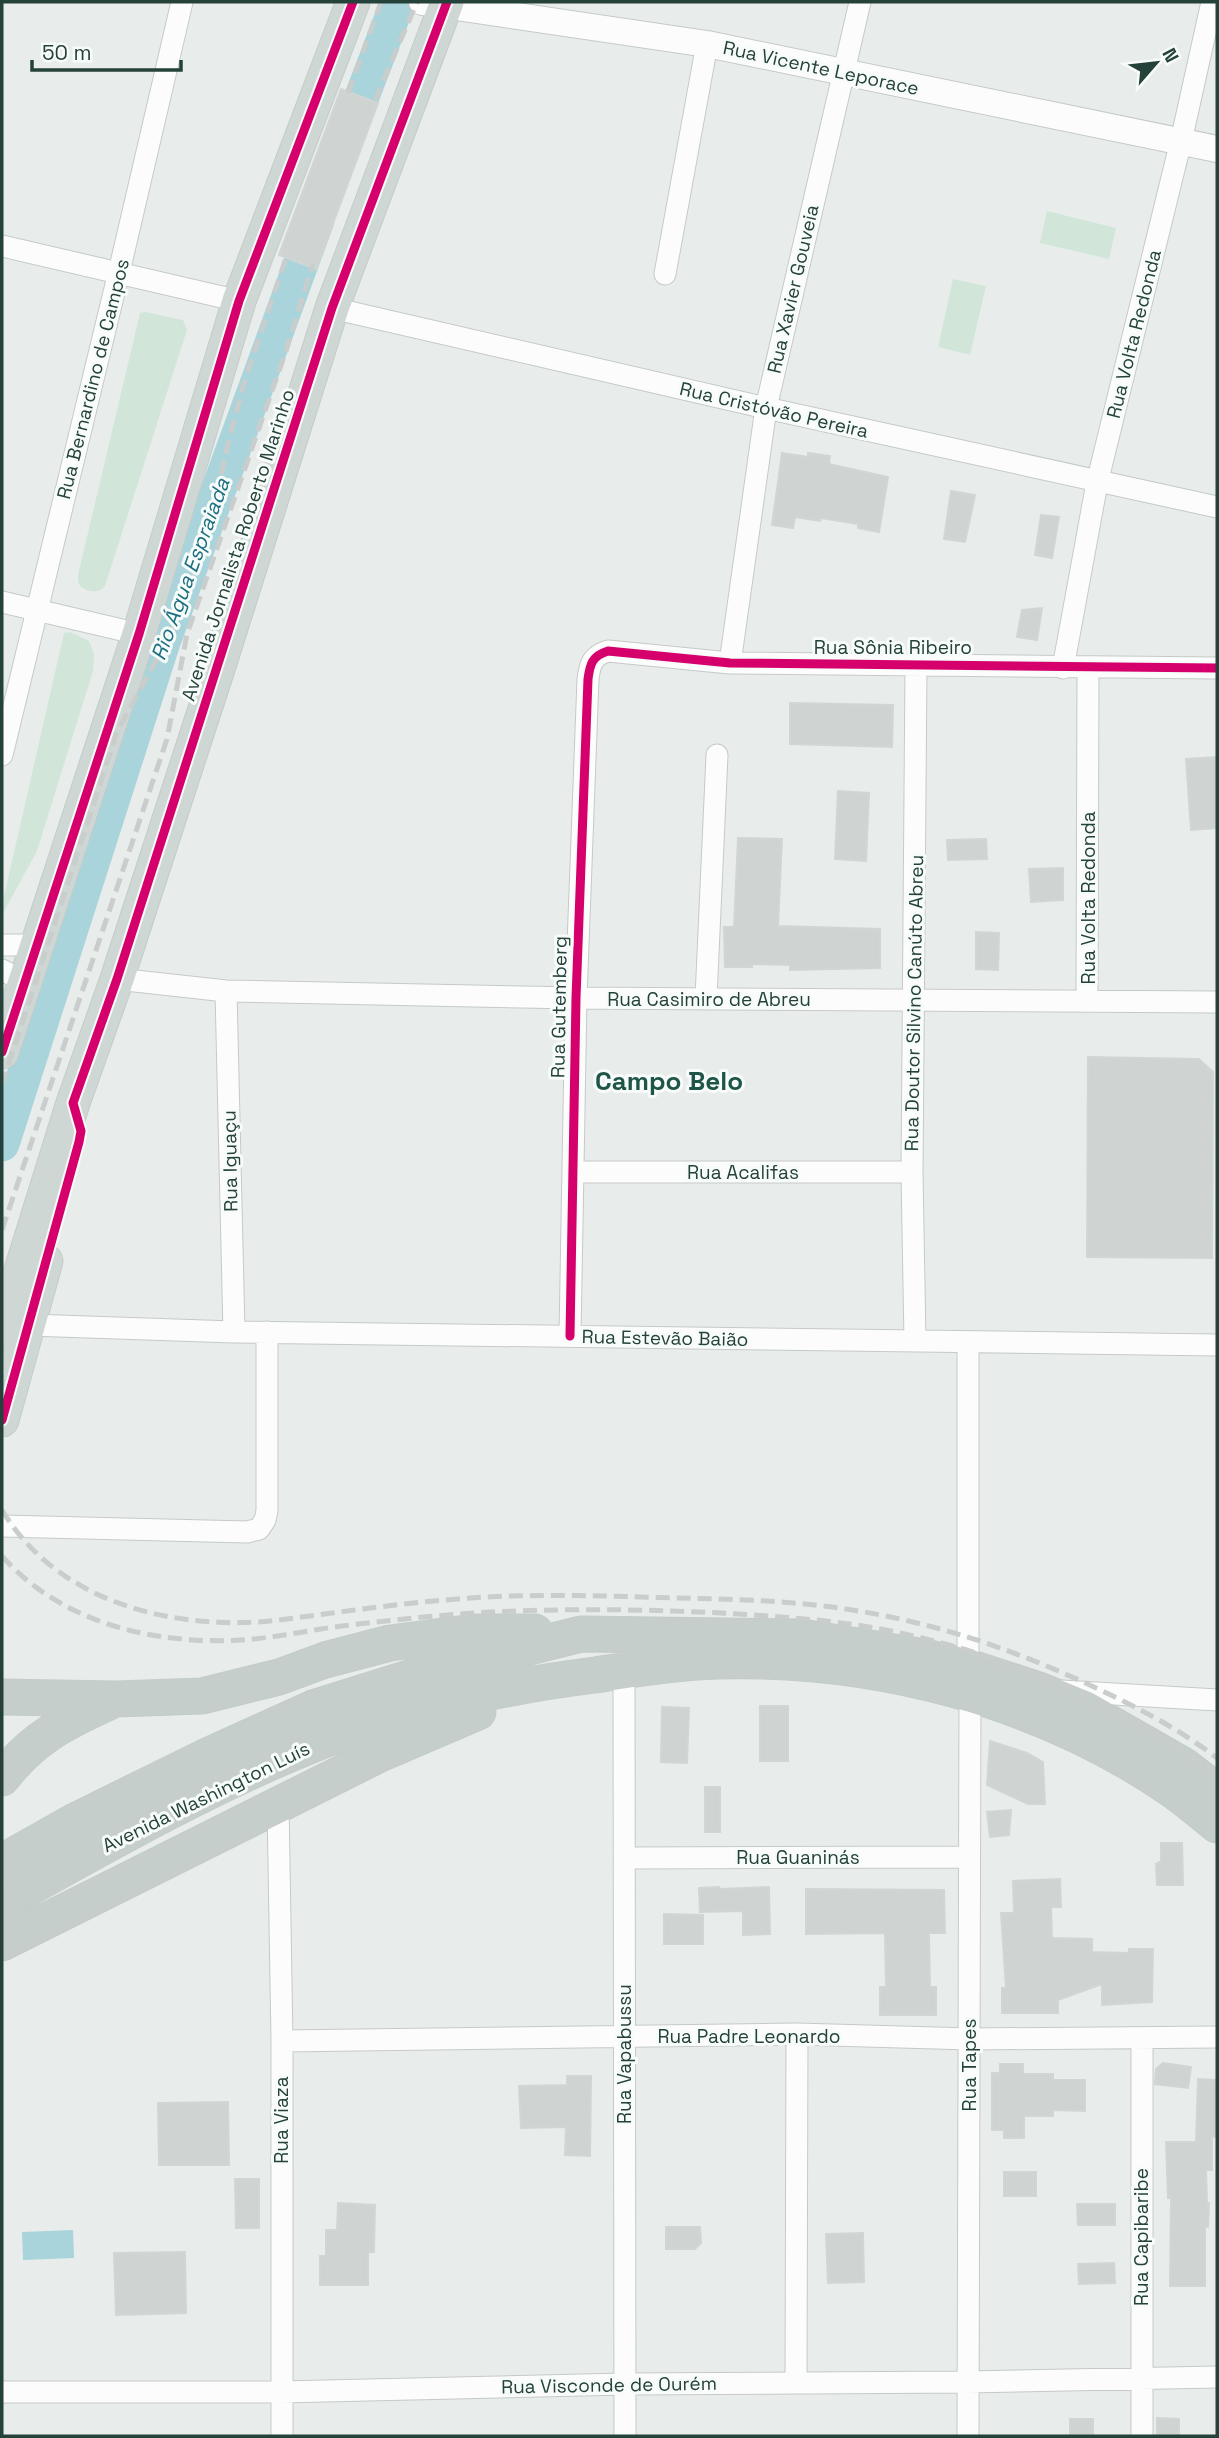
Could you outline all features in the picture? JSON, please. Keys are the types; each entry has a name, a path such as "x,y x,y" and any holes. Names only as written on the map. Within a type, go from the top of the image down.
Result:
{"highway":[{"path":"2,1697 116,1699 202,1696 279,1677 368,1647 429,1637 474,1632 581,1634"},
{"name":"Avenida Washington Luís","path":"2,1862 77,1820 313,1708 422,1674 581,1634 802,1637 880,1648 969,1681 1098,1747 1170,1789 1217,1825"},
{"name":"Avenida Washington Luís","path":"2,1903 209,1791 329,1738 397,1715 538,1682 667,1664 720,1660 799,1662 835,1665 918,1680 969,1681 1036,1689 1084,1709 1126,1731 1184,1765 1217,1791"},
{"path":"2,1943 380,1754 485,1709 538,1682"},
{"path":"2,1778 35,1741 66,1721 116,1699"}],"main road":[{"path":"2,1052 13,976 37,944 139,634 239,301 353,2"},
{"name":"Avenida Jornalista Roberto Marinho","path":"2,1420 15,1328 73,1103 117,979 332,308 437,4"}],"street":[{"name":"Rua Bernardino de Campos","path":"2,755 182,2"},
{"name":"Rua Xavier Gouveia","path":"730,663 766,408 860,2"},
{"name":"Rua Volta Redonda","path":"1063,668 1097,483 1181,141 1212,2"},
{"name":"Rua Vicente Leporace","path":"437,4 707,44 1217,149"},
{"path":"665,274 707,44"},
{"path":"2,246 239,301"},
{"name":"Rua Cristóvão Pereira","path":"332,308 1097,483 1217,507"},
{"path":"2,602 139,634"},
{"name":"Rua Sônia Ribeiro","path":"588,679 594,657 608,651 730,663 1217,668"},
{"name":"Rua Doutor Silvino Canúto Abreu","path":"915,1341 912,1172 916,666"},
{"name":"Rua Volta Redonda","path":"1087,1001 1088,668"},
{"name":"Rua Gutemberg","path":"570,1336 576,998 588,679"},
{"path":"706,998 717,755"},
{"path":"2,945 37,944"},
{"name":"Rua Casimiro de Abreu","path":"117,979 226,990 576,998 1217,1002"},
{"name":"Rua Iguaçu","path":"226,990 234,1332"},
{"name":"Rua Acalifas","path":"575,1172 912,1172"},
{"name":"Rua Estevão Baião","path":"15,1328 1217,1345"},
{"path":"2,1526 247,1532 259,1529 267,1511 267,1332"},
{"name":"Rua Tapes","path":"968,1342 968,2436"},
{"name":"Rua Vapabussu","path":"624,1671 625,2436"},
{"path":"1036,1689 1217,1700"},
{"name":"Rua Viaza","path":"278,1804 282,2041 282,2436"},
{"name":"Rua Guaninás","path":"626,1858 969,1857"},
{"path":"796,2383 797,2034"},
{"name":"Rua Padre Leonardo","path":"282,2041 797,2034 970,2039 1217,2037"},
{"name":"Rua Capibaribe","path":"1142,2038 1142,2436"},
{"name":"Rua Visconde de Ourém","path":"2,2392 281,2392 624,2384 1217,2378"}],"green space":[{"path":"1047,211 1116,228 1109,259 1040,243"},
{"path":"953,279 986,286 970,355 938,347"},
{"path":"140,313 183,320 187,330 105,586 97,591 90,591 81,587 78,575"},
{"path":"70,632 89,641 94,654 93,671 37,851 2,915 2,905 64,633"}],"water":[{"path":"73,2230 74,2258 23,2260 22,2232"}],"building":[{"path":"341,89 378,103 316,269 279,255"},
{"path":"782,453 808,457 808,453 830,456 829,464 888,477 879,532 858,528 858,524 821,518 820,521 795,517 793,528 772,525"},
{"path":"951,491 975,495 965,542 944,539"},
{"path":"1041,515 1059,517 1052,558 1035,555"},
{"path":"1042,608 1037,640 1017,637 1022,610"},
{"path":"790,703 893,705 892,747 790,744"},
{"path":"1217,757 1217,828 1191,830 1186,759"},
{"path":"838,791 869,793 866,861 835,859"},
{"path":"738,838 782,839 778,926 880,929 880,968 790,970 790,965 752,964 752,967 725,967 724,927 734,927"},
{"path":"986,839 987,859 948,860 947,840"},
{"path":"1063,868 1063,900 1031,902 1029,869"},
{"path":"976,932 999,933 998,970 976,969"},
{"path":"1088,1057 1199,1059 1213,1072 1212,1258 1087,1257"},
{"path":"760,1706 788,1706 788,1761 760,1761"},
{"path":"662,1707 689,1708 687,1763 661,1762"},
{"path":"990,1741 1027,1753 1043,1762 1045,1804 1028,1804 987,1785"},
{"path":"705,1787 720,1787 720,1832 705,1832"},
{"path":"1011,1810 1009,1835 990,1837 987,1812"},
{"path":"1161,1843 1182,1843 1183,1885 1157,1885 1156,1864 1161,1861"},
{"path":"1060,1879 1061,1907 1051,1907 1052,1938 1092,1939 1092,1952 1129,1953 1129,1949 1153,1949 1152,2002 1102,2005 1102,1984 1058,2000 1058,2013 1002,2013 1002,1988 1006,1988 1001,1913 1014,1913 1013,1881"},
{"path":"769,1887 770,1934 743,1935 743,1911 700,1912 699,1888"},
{"path":"806,1889 944,1890 945,1933 929,1933 930,1987 936,1987 936,2015 880,2015 880,1987 886,1987 885,1933 806,1934"},
{"path":"664,1914 703,1915 703,1944 664,1944"},
{"path":"1163,2063 1191,2067 1188,2088 1155,2084 1156,2069"},
{"path":"1000,2064 1023,2064 1023,2074 1053,2074 1053,2080 1085,2080 1085,2111 1053,2110 1053,2116 1024,2116 1024,2138 1004,2138 1004,2130 992,2130 992,2073 1000,2073"},
{"path":"567,2076 591,2076 590,2156 565,2155 566,2127 521,2128 519,2086 567,2085"},
{"path":"1198,2079 1217,2080 1217,2137 1212,2137 1212,2170 1206,2170 1209,2203 1208,2227 1205,2226 1205,2286 1170,2286 1171,2198 1168,2198 1166,2142 1196,2142"},
{"path":"228,2102 229,2165 159,2165 158,2103"},
{"path":"1004,2172 1036,2172 1036,2196 1004,2196"},
{"path":"235,2179 259,2179 259,2228 236,2228"},
{"path":"338,2203 375,2205 374,2252 368,2252 368,2285 320,2285 320,2256 326,2256 326,2230 337,2230"},
{"path":"1077,2204 1115,2204 1115,2225 1078,2225"},
{"path":"666,2227 700,2227 701,2243 695,2249 666,2249"},
{"path":"863,2233 864,2282 828,2283 826,2234"},
{"path":"185,2252 186,2313 116,2315 114,2253"},
{"path":"1114,2263 1115,2283 1079,2284 1078,2264"},
{"path":"1157,2418 1179,2419 1179,2436 1157,2436"},
{"path":"1070,2419 1093,2419 1093,2436 1070,2436"}],"waterway":[{"name":"Rio Água Espraiada","path":"345,141 398,2"},
{"name":"Rio Água Espraiada","path":"2,1144 163,642 317,220"}],"railway":[{"path":"348,93 381,2"},
{"path":"375,100 417,2"},
{"path":"2,1085 117,732 175,626 209,528 245,380 287,255"},
{"path":"2,1230 167,739 187,634 286,351 313,264"},
{"path":"2,1510 42,1559 67,1577 94,1593 123,1605 184,1619 231,1623 260,1622 448,1600 557,1595 767,1601 823,1606 893,1618 962,1635 1061,1672 1157,1719 1217,1758"},
{"path":"2,1556 26,1579 52,1598 81,1613 111,1625 143,1633 208,1641 266,1638 434,1616 570,1610 735,1614 868,1627 975,1652 1027,1670 1127,1717 1174,1744 1217,1775"}],"cycle path":[{"path":"2,1052 139,634 239,301 353,2"},
{"path":"2,1420 79,1142 81,1131 73,1103 117,979 332,308 447,2"},
{"path":"570,1336 576,998 588,679 595,658 608,651 730,663 1217,668"}],"district":[{"name":"Campo Belo","path":"669,1081"}]}
